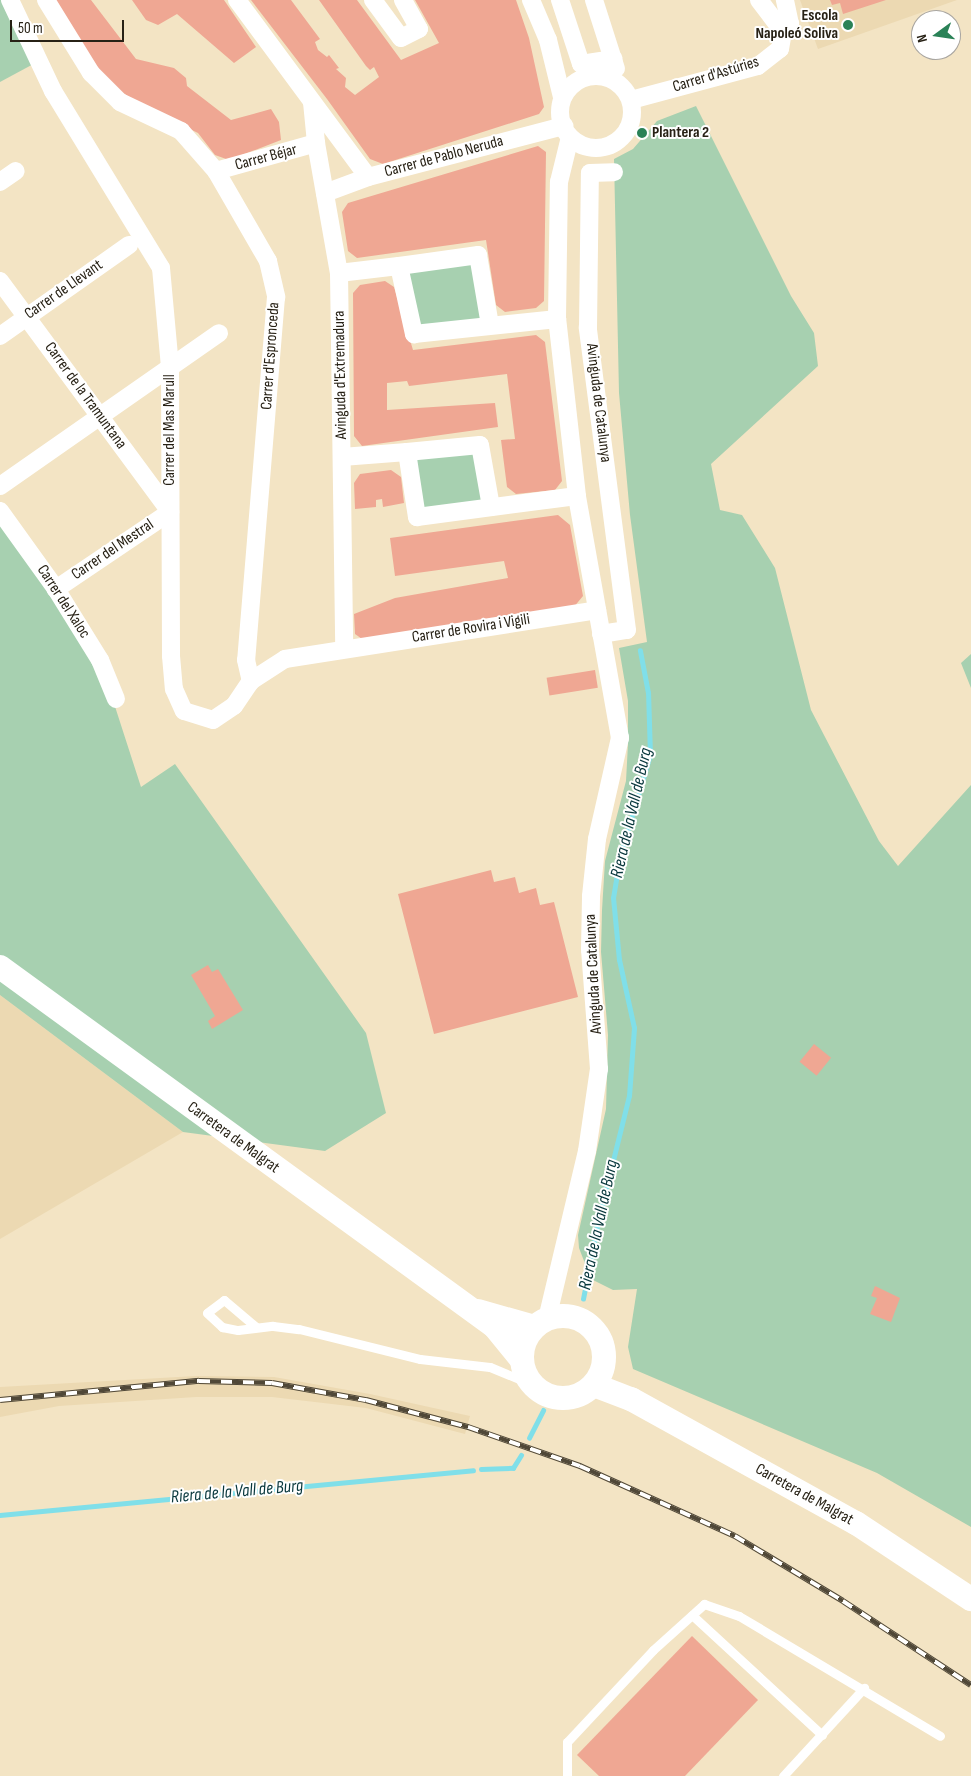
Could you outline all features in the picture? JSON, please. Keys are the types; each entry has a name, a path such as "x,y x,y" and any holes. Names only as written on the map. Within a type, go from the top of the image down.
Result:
{"street":[{"name":"Carrer del Mas Marull","path":"10,0 53,90 161,268 170,366 171,656 174,689 184,711 213,720 234,706 251,681 285,660 344,649"},
{"name":"Carrer d'Espronceda","path":"46,0 91,73 120,102 181,131 216,171 268,261 276,297 246,660 251,681"},
{"path":"237,0 368,178"},
{"path":"373,0 401,38 419,29 403,0"},
{"path":"531,0 548,40 562,97 560,116 567,131 592,149 606,148 620,140 630,128 633,110 631,100 620,84 594,0"},
{"path":"560,0 581,64 614,60"},
{"path":"759,0 783,32"},
{"name":"Carrer d'Astúries","path":"631,100 758,66 780,49 783,32 790,24 785,0"},
{"path":"562,97 573,84 586,77 604,76 620,84"},
{"name":"Avinguda d'Extremadura","path":"312,102 316,143 339,273 344,649"},
{"name":"Carrer de Pablo Neruda","path":"326,193 368,178 567,131"},
{"name":"Avinguda de Catalunya","path":"548,1320 557,1285 563,1242 587,1151 599,1069 590,950 591,896 597,839 620,738 577,496 557,319 559,182 567,131"},
{"name":"Carrer Béjar","path":"216,171 316,143"},
{"path":"0,182 16,171"},
{"name":"Avinguda de Catalunya","path":"601,634 627,630 588,328 590,173 614,172"},
{"name":"Carrer de Llevant","path":"0,336 129,245"},
{"path":"339,273 478,255 490,325"},
{"path":"399,266 414,334 557,319"},
{"name":"Carrer de la Tramuntana","path":"0,281 170,512"},
{"path":"0,486 219,333"},
{"path":"342,457 480,445 491,507"},
{"path":"407,452 417,517 577,496"},
{"name":"Carrer del Xaloc","path":"0,511 56,589 100,660 116,699"},
{"name":"Carrer del Mestral","path":"56,589 170,512"},
{"name":"Carrer de Rovira i Vigili","path":"344,649 597,610"},
{"name":"Carretera de Malgrat","path":"0,967 494,1326 521,1359"},
{"name":"Carretera de Malgrat","path":"468,1308 548,1320"},
{"path":"548,1320 580,1320 598,1336 603,1351 598,1376 574,1398 560,1399 548,1396 531,1384 521,1359 523,1344 548,1320"},
{"name":"Carretera de Malgrat","path":"598,1376 631,1399 856,1523 971,1599"}],"lane":[{"path":"256,1327 224,1300 207,1313 222,1327 238,1330 256,1327 299,1328 420,1359 490,1367 531,1384"},
{"path":"567,1776 567,1742 653,1650 704,1604 740,1616 864,1688 940,1736"},
{"path":"692,1615 822,1736"},
{"path":"783,1776 822,1736 864,1688"}],"shaded area":[{"name":"Escola Napoleó Soliva","path":"800,0 957,0 929,10 911,10 911,16 818,49"},
{"path":"0,995 183,1132 0,1239"},
{"path":"196,1376 274,1377 370,1394 470,1416 465,1434 366,1408 272,1397 196,1397 59,1406 0,1417 0,1387"}],"green space":[{"path":"0,0 10,0 39,61 0,82"},
{"path":"696,106 791,296 814,333 818,366 711,464 720,510 742,515 775,568 811,710 879,841 898,866 971,785 971,1527 877,1473 633,1369 628,1347 637,1289 613,1290 591,1279 579,1248 578,1235 606,1109 608,1035 601,952 602,910 605,861 626,781 628,744 628,701 619,648 647,642 630,515 619,393 614,159 633,149 657,121"},
{"path":"478,255 490,325 412,339 399,269"},
{"path":"479,443 491,507 420,521 407,457"},
{"path":"0,511 100,660 141,787 175,764 366,1033 386,1113 325,1151 183,1132 0,995"},
{"path":"971,654 971,688 961,663"}],"building":[{"path":"52,0 91,0 136,59 174,68 186,78 187,86 231,120 271,109 279,122 281,140 229,160 215,155 198,133 144,107 108,83"},
{"path":"132,0 224,0 256,47 234,63 177,14 158,25 146,20"},
{"path":"251,0 291,0 320,39 315,42 318,50 327,57 329,55 339,68 336,69 346,78 345,87 355,95 379,77 374,67 370,70 366,66 319,0 357,0 401,60 439,43 415,0 516,0 529,38 544,107 539,114 383,164 370,159 327,99"},
{"path":"830,0 886,0 843,14 840,3 832,5"},
{"path":"538,146 546,152 544,301 536,308 505,312 496,305 486,240 357,258 348,251 342,212 348,203"},
{"path":"385,281 394,287 413,350 536,335 545,342 562,481 555,490 516,494 507,487 501,440 515,439 507,374 409,386 407,381 387,383 387,410 495,403 498,427 362,446 354,436 353,293 360,285"},
{"path":"391,470 401,477 404,503 383,507 382,499 376,500 376,507 355,509 354,483 360,474"},
{"path":"558,515 570,525 583,596 573,608 365,641 355,634 354,614 395,598 508,578 504,561 395,576 390,538"},
{"path":"595,670 598,688 549,695 547,678"},
{"path":"491,870 494,882 515,877 519,893 536,888 540,905 554,902 578,997 434,1034 398,894"},
{"path":"208,965 212,972 218,969 243,1010 212,1029 208,1021 215,1016 191,975"},
{"path":"814,1044 831,1058 817,1076 800,1062"},
{"path":"875,1286 900,1298 891,1322 870,1314 877,1298 871,1296"},
{"path":"692,1636 758,1700 685,1776 599,1776 577,1755"}],"waterway":[{"name":"Riera de la Vall de Burg","path":"583,1299 599,1217 629,1096 634,1028 619,960 613,898 620,856 650,755 648,693 640,651"},
{"name":"Riera de la Vall de Burg","path":"529,1438 543,1410"},
{"name":"Riera de la Vall de Burg","path":"481,1469 513,1468 521,1455"},
{"name":"Riera de la Vall de Burg","path":"0,1515 473,1470"}],"railway":[{"path":"0,1400 199,1381 272,1383 366,1400 468,1427 580,1466 735,1536 843,1601 971,1685"}],"place":[{"name":"Escola Napoleó Soliva","path":"848,25"},
{"name":"Plantera 2","path":"642,133"}]}
